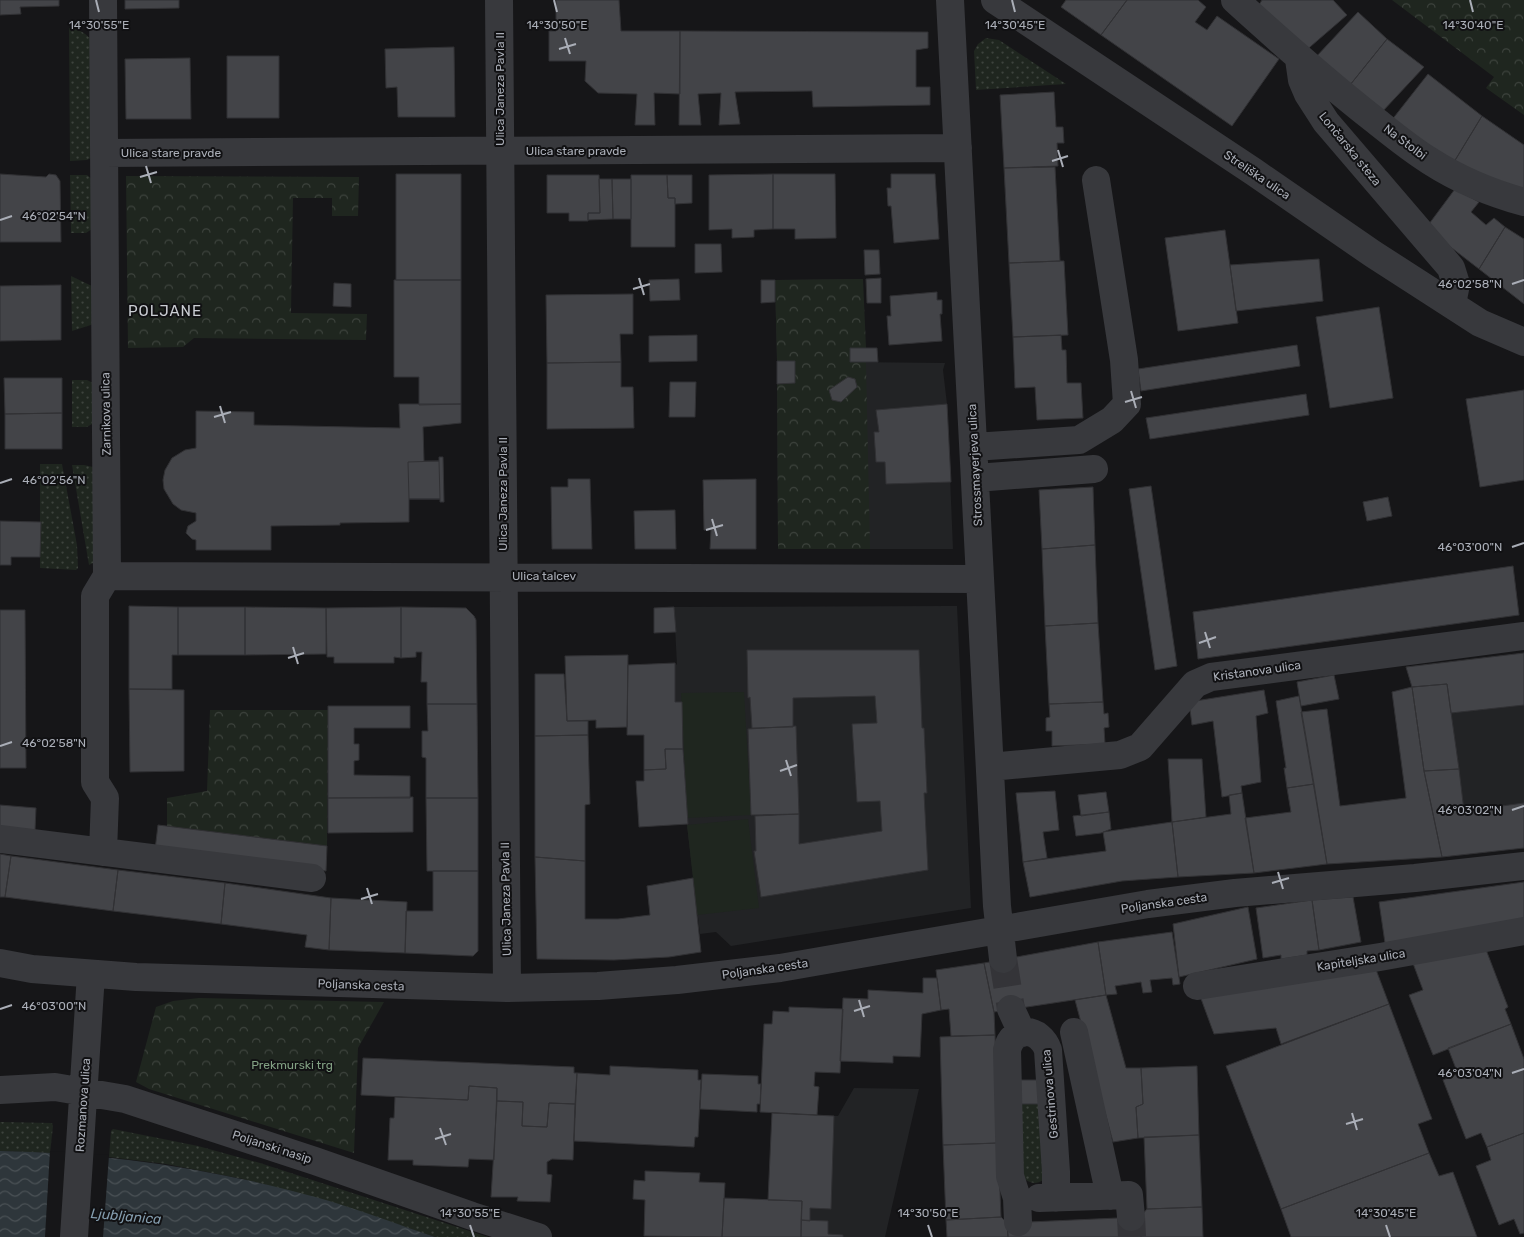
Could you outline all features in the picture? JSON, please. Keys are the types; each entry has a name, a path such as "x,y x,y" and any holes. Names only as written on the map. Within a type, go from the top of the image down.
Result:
{"street":[{"name":"Zarnikova ulica","path":"103,0 107,576 95,596 95,782 105,798 103,852"},
{"name":"Ulica Janeza Pavla II","path":"499,0 507,988"},
{"name":"Strossmayerjeva ulica","path":"950,0 999,930"},
{"name":"Streliška ulica","path":"995,0 1254,172 1373,254 1480,323 1524,342"},
{"path":"1235,0 1299,59"},
{"name":"Lončarska steza","path":"1299,59 1302,80 1308,94 1326,122 1451,268 1456,284 1452,304"},
{"name":"Na Stolbi","path":"1299,59 1428,160 1443,169 1492,191 1524,202"},
{"name":"Ulica stare pravde","path":"104,153 958,148"},
{"path":"974,446 1079,440 1112,420 1127,404 1124,360 1096,180"},
{"path":"1065,441 1066,471"},
{"path":"976,478 1094,469"},
{"name":"Ulica talcev","path":"107,576 980,579"},
{"name":"Kristanova ulica","path":"990,767 1120,755 1140,747 1195,684 1211,677 1524,636"},
{"path":"0,839 312,878"},
{"name":"Poljanska cesta","path":"0,963 32,969 146,978 507,988 598,986 677,980 780,968 1148,904 1235,893 1415,878 1524,866"},
{"path":"999,930 1004,959"},
{"name":"Kapiteljska ulica","path":"1197,986 1389,955 1524,930"},
{"name":"Rozmanova ulica","path":"74,1237 91,974"},
{"name":"Gestrinova ulica","path":"1056,1198 1048,1050 1046,1042 1041,1036 1031,1032 1016,1021 1014,1036 1009,1041 1007,1050 1010,1176 1018,1210 1056,1198 1130,1195 1131,1217"},
{"path":"1074,1032 1110,1196"},
{"name":"Poljanski nasip","path":"0,1090 55,1087 124,1099 315,1161 538,1237"}],"shaded area":[{"path":"863,279 850,348 850,362 945,363 943,370 947,404 953,549 778,549 775,280"},
{"path":"957,606 971,908 731,946 716,932 700,934 687,825 682,702 675,702 675,663 677,665 674,607"},
{"path":"1524,653 1524,848 1442,857 1424,771 1412,687 1406,667"},
{"path":"854,1088 919,1089 885,1237 843,1237 843,1235 828,1234 810,1221 772,1113 838,1116"}],"green space":[{"path":"1392,0 1524,0 1524,115 1486,88 1494,77"},
{"path":"69,28 83,33 94,44 93,157 87,160 70,161"},
{"path":"986,38 999,40 1066,84 976,90 974,51 978,44"},
{"path":"70,175 87,175 93,180 92,229 86,233 71,233"},
{"path":"126,176 359,177 358,216 332,216 332,198 293,198 291,313 367,314 366,340 194,338 183,347 128,348"},
{"path":"71,276 94,287 94,324 72,331"},
{"path":"863,279 866,348 850,362 866,362 870,549 778,549 775,280"},
{"path":"72,380 87,380 93,383 92,424 87,427 72,427"},
{"path":"40,464 62,464 77,545 78,568 76,570 40,568"},
{"path":"72,465 93,467 95,562 89,565"},
{"path":"744,692 751,815 687,818 681,693"},
{"path":"210,710 328,710 327,846 167,826 167,798 207,791"},
{"path":"748,819 759,908 697,915 687,825"},
{"name":"Prekmurski trg","path":"199,998 384,1002 358,1048 354,1153 149,1089 136,1082 156,1007 173,1001"},
{"path":"1018,1104 1044,1104 1043,1180 1035,1183 1023,1178"},
{"path":"0,1122 52,1123 50,1153 0,1151"},
{"path":"113,1129 198,1146 260,1163 488,1237 435,1237 320,1199 243,1179 166,1164 109,1157 111,1131"}],"water":[{"name":"Ljubljanica","path":"0,1151 81,1155 161,1164 201,1171 334,1202 435,1237 0,1237"}],"pier":[{"path":"50,1151 109,1155 103,1237 45,1237"}],"building":[{"path":"0,0 59,0 59,6 20,7 21,14 0,15"},
{"path":"125,0 179,0 179,8 125,9"},
{"path":"556,0 619,0 621,31 680,31 680,94 654,93 655,125 635,125 637,94 598,93 585,81 586,61 549,61 549,31 556,31"},
{"path":"1066,0 1127,0 1101,35 1061,7"},
{"path":"1127,0 1198,0 1206,7 1195,22 1207,30 1217,16 1279,59 1232,126 1101,35"},
{"path":"1262,0 1333,0 1347,15 1303,53 1257,8"},
{"path":"1358,12 1387,39 1350,85 1315,58"},
{"path":"680,31 928,32 928,48 916,50 916,87 930,87 930,105 813,107 812,91 735,92 740,124 719,125 721,93 698,94 701,125 679,125"},
{"path":"1387,39 1424,67 1382,112 1350,85"},
{"path":"454,47 455,117 398,117 397,87 386,88 385,49"},
{"path":"227,56 279,56 279,118 227,118"},
{"path":"190,58 191,119 126,119 125,59"},
{"path":"1428,74 1482,116 1454,162 1391,121"},
{"path":"1054,92 1056,127 1063,127 1064,143 1057,143 1058,166 1004,168 1000,95"},
{"path":"1482,116 1524,145 1524,193 1454,162"},
{"path":"1055,167 1060,261 1009,263 1004,168"},
{"path":"0,174 46,177 49,174 56,175 60,181 61,242 0,242"},
{"path":"396,174 461,174 461,280 396,280"},
{"path":"773,174 773,229 754,230 754,237 732,238 732,229 709,230 709,175"},
{"path":"773,174 835,174 836,238 795,239 795,229 773,229"},
{"path":"891,174 935,174 939,239 894,243 891,206 888,206 887,188 891,188"},
{"path":"547,175 599,175 600,213 588,213 588,221 569,221 569,213 547,213"},
{"path":"631,175 667,175 668,198 675,198 675,247 631,247"},
{"path":"667,175 692,175 692,203 675,204 675,198 668,198"},
{"path":"599,179 612,179 613,219 588,220 588,213 600,213"},
{"path":"612,179 631,179 631,219 613,219"},
{"path":"1455,189 1479,202 1471,212 1486,225 1494,218 1505,227 1479,269 1426,228"},
{"path":"1505,227 1524,239 1524,304 1479,269"},
{"path":"1225,230 1238,323 1178,331 1165,238"},
{"path":"695,244 721,244 722,272 695,273"},
{"path":"864,250 879,250 880,274 865,275"},
{"path":"1319,259 1323,301 1236,311 1230,265"},
{"path":"1064,261 1068,335 1013,337 1009,263"},
{"path":"881,278 881,303 867,303 866,279"},
{"path":"679,279 680,300 650,301 649,280"},
{"path":"394,280 461,280 461,404 419,405 419,377 394,377"},
{"path":"761,280 775,280 775,302 761,303"},
{"path":"334,283 351,284 351,307 333,306"},
{"path":"61,285 61,340 0,341 0,286"},
{"path":"937,292 937,300 942,300 942,314 940,314 942,341 889,345 887,316 891,316 890,296"},
{"path":"633,294 633,334 620,334 621,362 547,363 546,295"},
{"path":"1379,307 1393,398 1330,408 1316,317"},
{"path":"697,335 697,361 649,362 649,336"},
{"path":"1061,335 1062,350 1066,350 1067,383 1081,383 1083,418 1037,420 1035,387 1015,388 1013,337"},
{"path":"1297,345 1300,366 1141,391 1138,369"},
{"path":"850,348 877,348 878,362 850,362"},
{"path":"777,361 795,361 795,383 777,384"},
{"path":"621,362 621,387 633,387 634,428 547,429 547,363"},
{"path":"848,377 855,379 857,387 841,402 832,400 829,390"},
{"path":"4,378 62,378 62,413 5,414"},
{"path":"670,382 696,382 695,417 669,417"},
{"path":"1524,390 1524,480 1480,487 1466,399"},
{"path":"1306,394 1309,415 1150,439 1146,418"},
{"path":"399,404 461,404 461,423 423,427 424,461 439,461 439,457 443,457 444,502 440,502 440,499 409,499 409,522 271,526 271,550 196,550 196,540 186,533 188,526 196,521 196,513 181,510 173,504 164,489 163,480 165,470 172,458 185,450 196,448 196,411 254,412 254,425 400,428"},
{"path":"947,404 951,482 886,484 885,462 876,462 874,432 879,432 876,410"},
{"path":"62,413 62,449 5,449 5,414"},
{"path":"439,461 440,499 409,499 408,462"},
{"path":"568,479 590,479 592,549 552,549 551,487 568,487"},
{"path":"756,479 756,549 710,549 711,530 704,530 703,480"},
{"path":"1151,486 1177,666 1155,670 1129,489"},
{"path":"1093,487 1095,545 1042,549 1039,490"},
{"path":"1388,497 1392,516 1367,521 1363,502"},
{"path":"675,510 676,549 635,549 634,511"},
{"path":"0,521 41,522 40,557 11,557 11,565 0,565"},
{"path":"1095,545 1098,623 1045,626 1042,549"},
{"path":"1513,566 1519,615 1198,659 1193,612"},
{"path":"129,606 178,607 178,655 172,655 172,689 129,689"},
{"path":"178,607 245,607 245,655 178,655"},
{"path":"245,607 326,608 326,654 245,655"},
{"path":"401,607 466,608 474,616 476,620 477,704 427,704 427,682 421,682 422,652 416,652 416,657 401,658"},
{"path":"401,607 401,658 394,657 394,663 334,663 334,657 327,657 326,608"},
{"path":"674,607 676,632 654,633 654,608"},
{"path":"0,610 25,610 26,768 0,768"},
{"path":"1098,623 1103,702 1049,704 1045,626"},
{"path":"747,650 919,650 927,793 924,793 928,870 761,897 754,851 756,851 755,816 799,814 799,844 882,831 880,801 857,802 852,724 877,723 875,696 793,698 793,727 752,728 750,697 748,698"},
{"path":"1524,653 1524,705 1451,713 1447,684 1412,687 1406,667"},
{"path":"628,655 627,727 596,728 596,720 567,721 565,656"},
{"path":"675,663 675,702 682,702 683,749 665,749 666,769 644,770 644,735 627,735 628,665"},
{"path":"535,674 564,674 567,721 588,721 588,735 535,736"},
{"path":"1334,675 1339,699 1301,706 1297,682"},
{"path":"1447,684 1459,769 1424,771 1412,687"},
{"path":"1412,687 1424,771 1442,857 1327,864 1301,712 1327,709 1340,806 1406,798 1392,692"},
{"path":"129,689 184,690 184,771 130,772"},
{"path":"1264,690 1268,713 1256,716 1261,782 1241,786 1242,793 1222,797 1213,721 1192,725 1189,702"},
{"path":"1299,696 1314,784 1287,788 1284,768 1286,768 1276,701"},
{"path":"1103,702 1104,714 1108,713 1109,727 1104,728 1105,744 1052,746 1052,731 1046,731 1046,718 1050,717 1049,704"},
{"path":"427,704 477,704 478,798 426,798 426,758 422,757 422,731 428,731"},
{"path":"328,706 410,706 410,728 354,728 354,744 359,744 359,760 354,761 354,775 410,776 410,798 328,798"},
{"path":"796,726 799,814 751,815 748,729"},
{"path":"588,735 590,804 585,805 585,861 535,857 535,736"},
{"path":"665,749 683,749 688,824 639,827 636,781 644,781 644,770 666,769"},
{"path":"1168,759 1202,759 1206,817 1172,822"},
{"path":"1459,769 1464,811 1524,803 1524,848 1442,857 1424,771"},
{"path":"1314,784 1327,864 1254,873 1245,818 1291,812 1287,788"},
{"path":"1055,791 1059,830 1043,832 1047,858 1023,862 1016,793"},
{"path":"1106,792 1109,812 1081,816 1078,795"},
{"path":"1242,793 1254,873 1178,877 1172,822 1231,814 1229,795"},
{"path":"413,797 413,832 328,833 328,798"},
{"path":"426,798 478,798 478,871 427,871"},
{"path":"0,805 36,808 35,830 0,827"},
{"path":"1109,812 1111,829 1101,833 1076,836 1073,816"},
{"path":"1172,822 1178,877 1122,881 1030,897 1023,862 1106,851 1103,832"},
{"path":"158,825 327,846 326,871 155,850"},
{"path":"0,854 11,856 5,897 0,897"},
{"path":"11,856 118,870 113,911 5,897"},
{"path":"535,857 585,861 585,919 618,919 650,915 647,886 693,878 701,952 669,957 614,960 537,959"},
{"path":"118,870 225,883 221,924 113,911"},
{"path":"433,871 478,871 478,951 473,956 405,953 406,911 433,911"},
{"path":"1524,882 1524,919 1385,943 1379,902"},
{"path":"225,883 331,898 329,950 305,947 307,935 221,924"},
{"path":"1353,897 1361,942 1319,950 1312,900"},
{"path":"331,898 407,902 405,953 329,950"},
{"path":"1312,900 1319,950 1307,951 1307,955 1281,959 1281,955 1263,958 1256,908"},
{"path":"1248,907 1257,959 1179,977 1173,924"},
{"path":"1172,932 1180,984 1173,985 1172,978 1150,980 1152,992 1143,993 1141,982 1115,986 1117,994 1106,995 1098,942"},
{"path":"1098,942 1106,995 994,1012 984,963"},
{"path":"1485,947 1508,1007 1505,1009 1511,1024 1433,1055 1409,995 1423,990 1411,958"},
{"path":"984,963 994,1012 995,1035 951,1036 949,1009 941,1010 936,970"},
{"path":"1375,967 1389,1004 1281,1044 1276,1028 1214,1034 1200,996"},
{"path":"923,978 937,978 941,1010 922,1014 920,1057 893,1056 893,1063 840,1061 843,998 868,999 868,990 923,993"},
{"path":"1106,995 1126,1068 1141,1068 1143,1104 1136,1107 1138,1138 1113,1142 1075,1000"},
{"path":"1389,1004 1432,1119 1418,1124 1429,1153 1281,1209 1226,1066"},
{"path":"789,1007 843,1009 840,1073 815,1072 814,1086 819,1087 817,1115 760,1112 764,1024 772,1024 773,1011 789,1012"},
{"path":"1511,1024 1524,1059 1524,1133 1487,1147 1481,1133 1466,1139 1443,1080 1458,1074 1448,1048"},
{"path":"995,1035 998,1143 943,1145 940,1037"},
{"path":"363,1058 574,1067 574,1073 577,1073 575,1104 549,1103 547,1127 522,1126 523,1102 497,1101 497,1088 469,1086 468,1100 361,1095"},
{"path":"610,1066 698,1070 698,1080 701,1080 698,1137 695,1137 694,1147 574,1141 577,1073 610,1075"},
{"path":"1197,1066 1199,1135 1138,1138 1136,1107 1143,1104 1141,1068"},
{"path":"702,1074 758,1076 758,1084 761,1084 760,1104 757,1104 757,1112 700,1109"},
{"path":"1017,1080 1043,1080 1044,1104 1018,1104"},
{"path":"469,1086 497,1088 494,1160 469,1159 468,1167 413,1165 413,1160 388,1160 390,1118 394,1118 395,1097 468,1100"},
{"path":"497,1101 523,1102 522,1126 547,1127 549,1103 575,1104 573,1160 552,1159 547,1162 547,1174 552,1175 550,1202 517,1201 518,1197 491,1197"},
{"path":"772,1113 834,1116 831,1209 810,1208 810,1221 801,1220 802,1201 768,1200"},
{"path":"1524,1133 1524,1233 1520,1234 1514,1219 1499,1225 1476,1166 1491,1160 1487,1147"},
{"path":"1199,1135 1202,1207 1147,1209 1144,1137"},
{"path":"998,1143 1001,1217 946,1220 943,1145"},
{"path":"1429,1153 1439,1176 1453,1172 1477,1237 1291,1237 1281,1209"},
{"path":"645,1171 700,1173 699,1182 725,1183 722,1237 644,1236 645,1200 633,1199 634,1180 645,1181"},
{"path":"724,1198 802,1201 801,1237 722,1237"},
{"path":"1202,1207 1203,1237 1141,1237 1140,1217 1147,1209"},
{"path":"1001,1217 1007,1223 1008,1237 947,1237 946,1220"},
{"path":"1140,1217 1141,1237 1008,1237 1007,1223"},
{"path":"801,1220 828,1221 828,1234 843,1235 843,1237 801,1237"}],"tunnel":[{"path":"1003,959 1011,1009"},
{"path":"1131,1217 1132,1237"}],"district":[{"name":"POLJANE","path":"165,311"}]}
